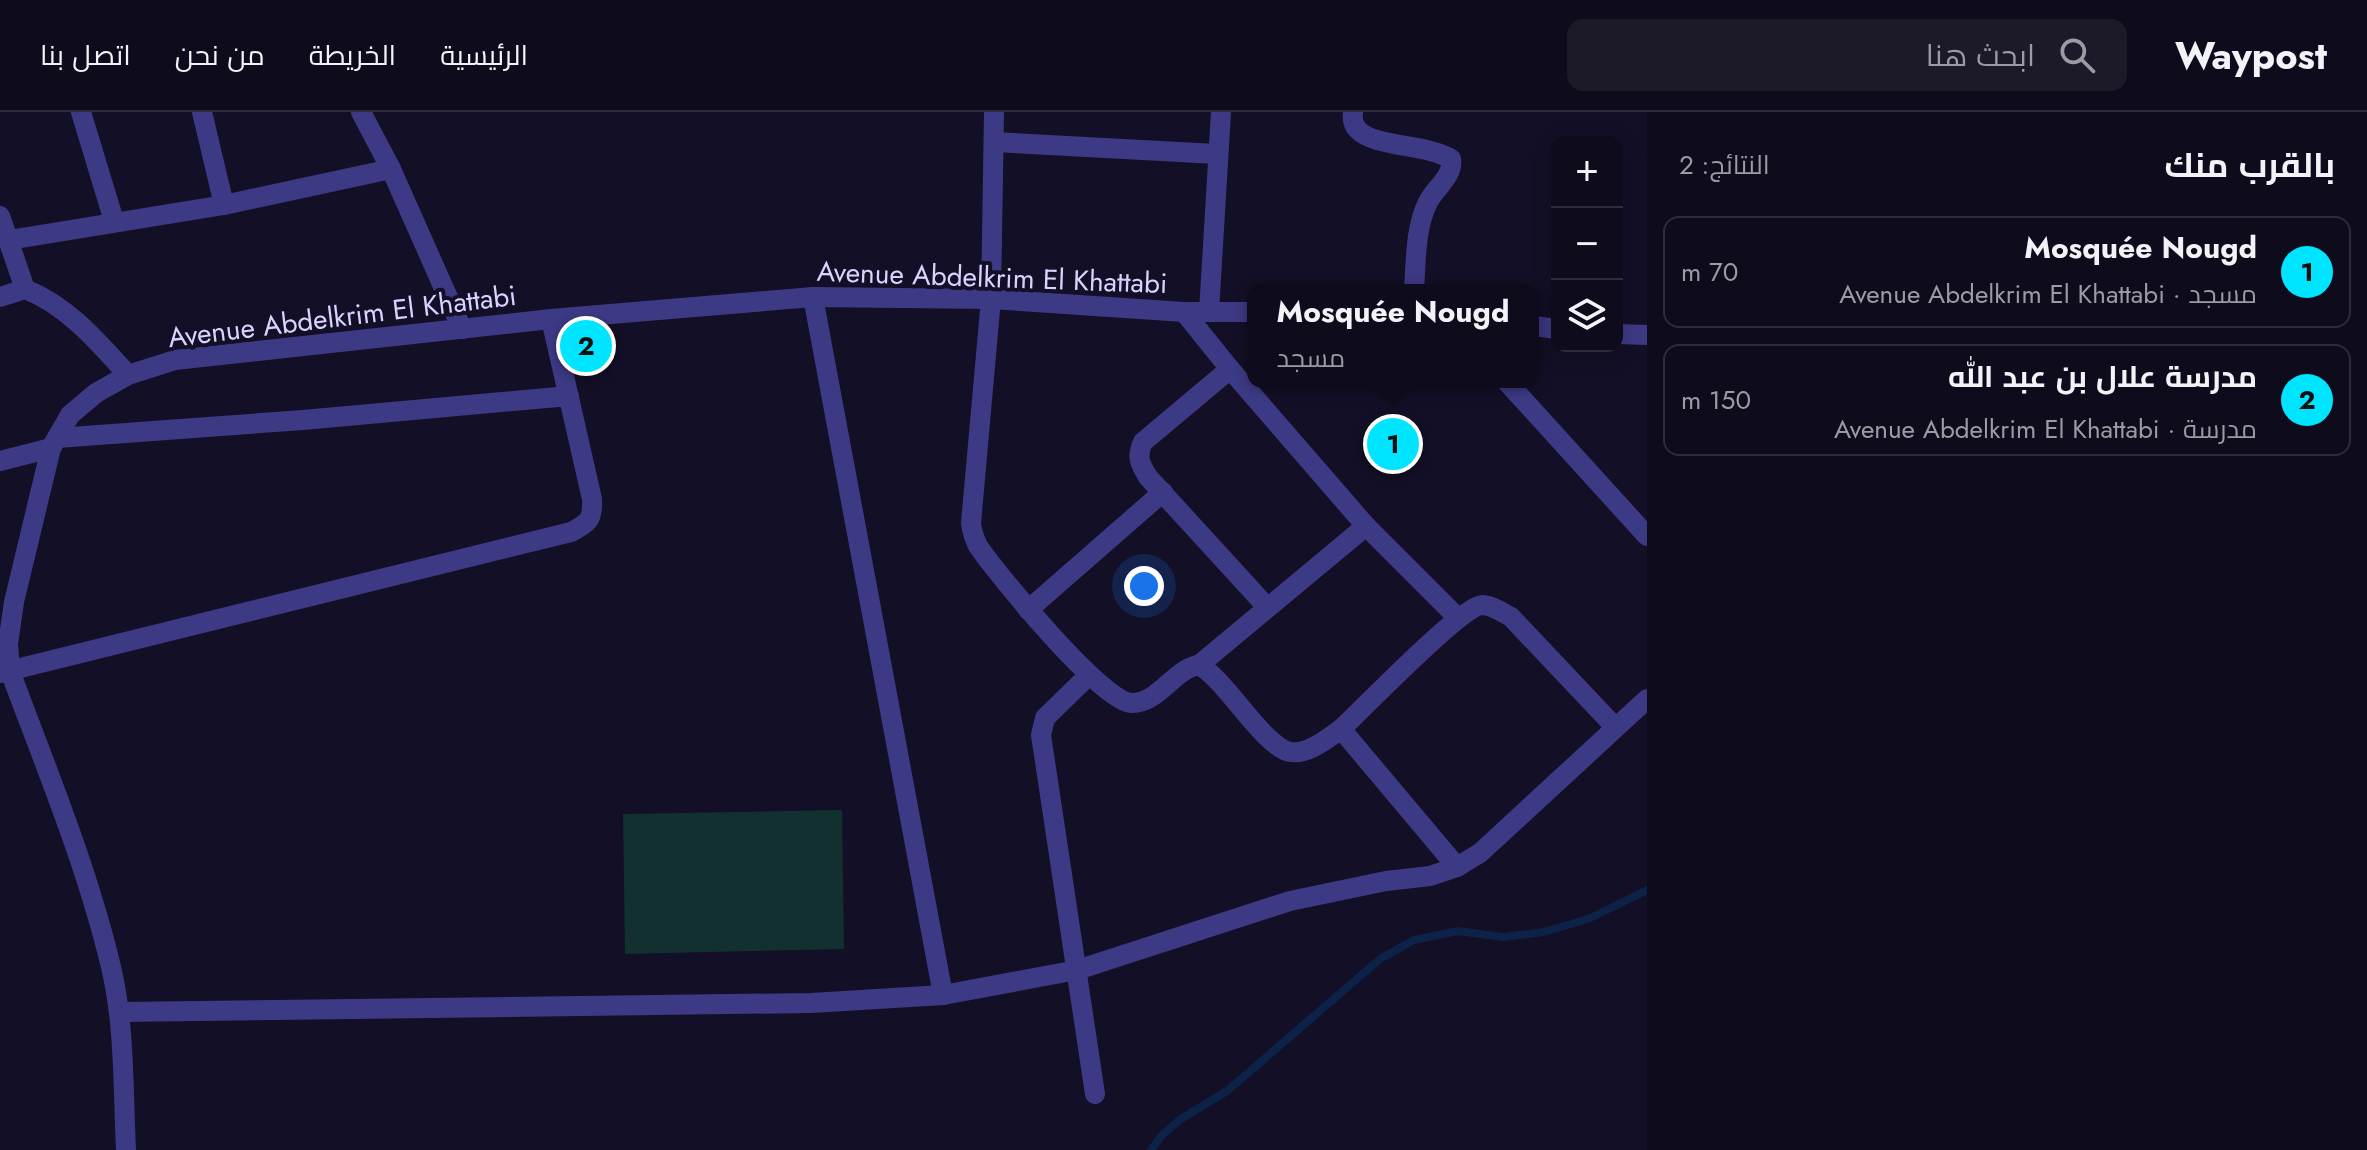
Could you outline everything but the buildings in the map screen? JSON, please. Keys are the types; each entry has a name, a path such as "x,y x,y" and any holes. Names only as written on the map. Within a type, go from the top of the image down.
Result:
{"street":[{"path":"81,112 114,221"},
{"path":"202,112 224,205"},
{"path":"361,112 391,169 462,329"},
{"path":"994,112 991,299 971,523 978,546 1028,610 1089,675 1123,701 1133,703 1154,695 1181,673 1199,665 1366,526"},
{"path":"1209,312 1221,112"},
{"path":"1353,112 1354,125 1364,135 1431,150 1451,159 1450,171 1428,203 1417,245 1414,284"},
{"path":"994,142 1217,154"},
{"path":"9,240 224,205 391,169"},
{"path":"0,216 25,289"},
{"path":"0,297 25,289 45,296 96,340 128,375"},
{"path":"813,297 943,995"},
{"name":"Avenue Abdelkrim El Khattabi","path":"126,1150 119,1012 111,968 86,878 5,672 14,602 54,443 70,415 96,393 128,375 175,360 551,319 813,297 991,299 1184,312 1247,312"},
{"path":"1184,312 1366,526 1458,618"},
{"path":"5,672 571,532 587,525 593,515 592,499 551,319"},
{"path":"1623,334 1647,335"},
{"path":"1230,369 1143,442 1138,462 1148,477 1267,607"},
{"path":"1512,388 1647,536"},
{"path":"0,461 54,443 569,396"},
{"path":"1028,610 1163,492"},
{"path":"1199,665 1278,746 1291,752 1305,750 1341,729 1458,618 1482,605 1511,617 1615,727"},
{"path":"1089,675 1045,718 1042,725 1048,795 1095,1094"},
{"path":"119,1012 811,1003 943,995 1077,970 1290,901 1386,881 1430,876 1457,867 1480,853 1647,699"},
{"path":"1341,729 1457,867"}],"green space":[{"path":"842,810 844,949 625,954 623,814"}],"waterway":[{"path":"1151,1150 1162,1135 1181,1119 1227,1091 1380,959 1414,940 1458,931 1503,937 1544,932 1588,919 1647,890"}],"place":[{"name":"مدرسة علال بن عبد الله","path":"586,346"},
{"name":"Mosquée Nougd","path":"1393,444"}]}
